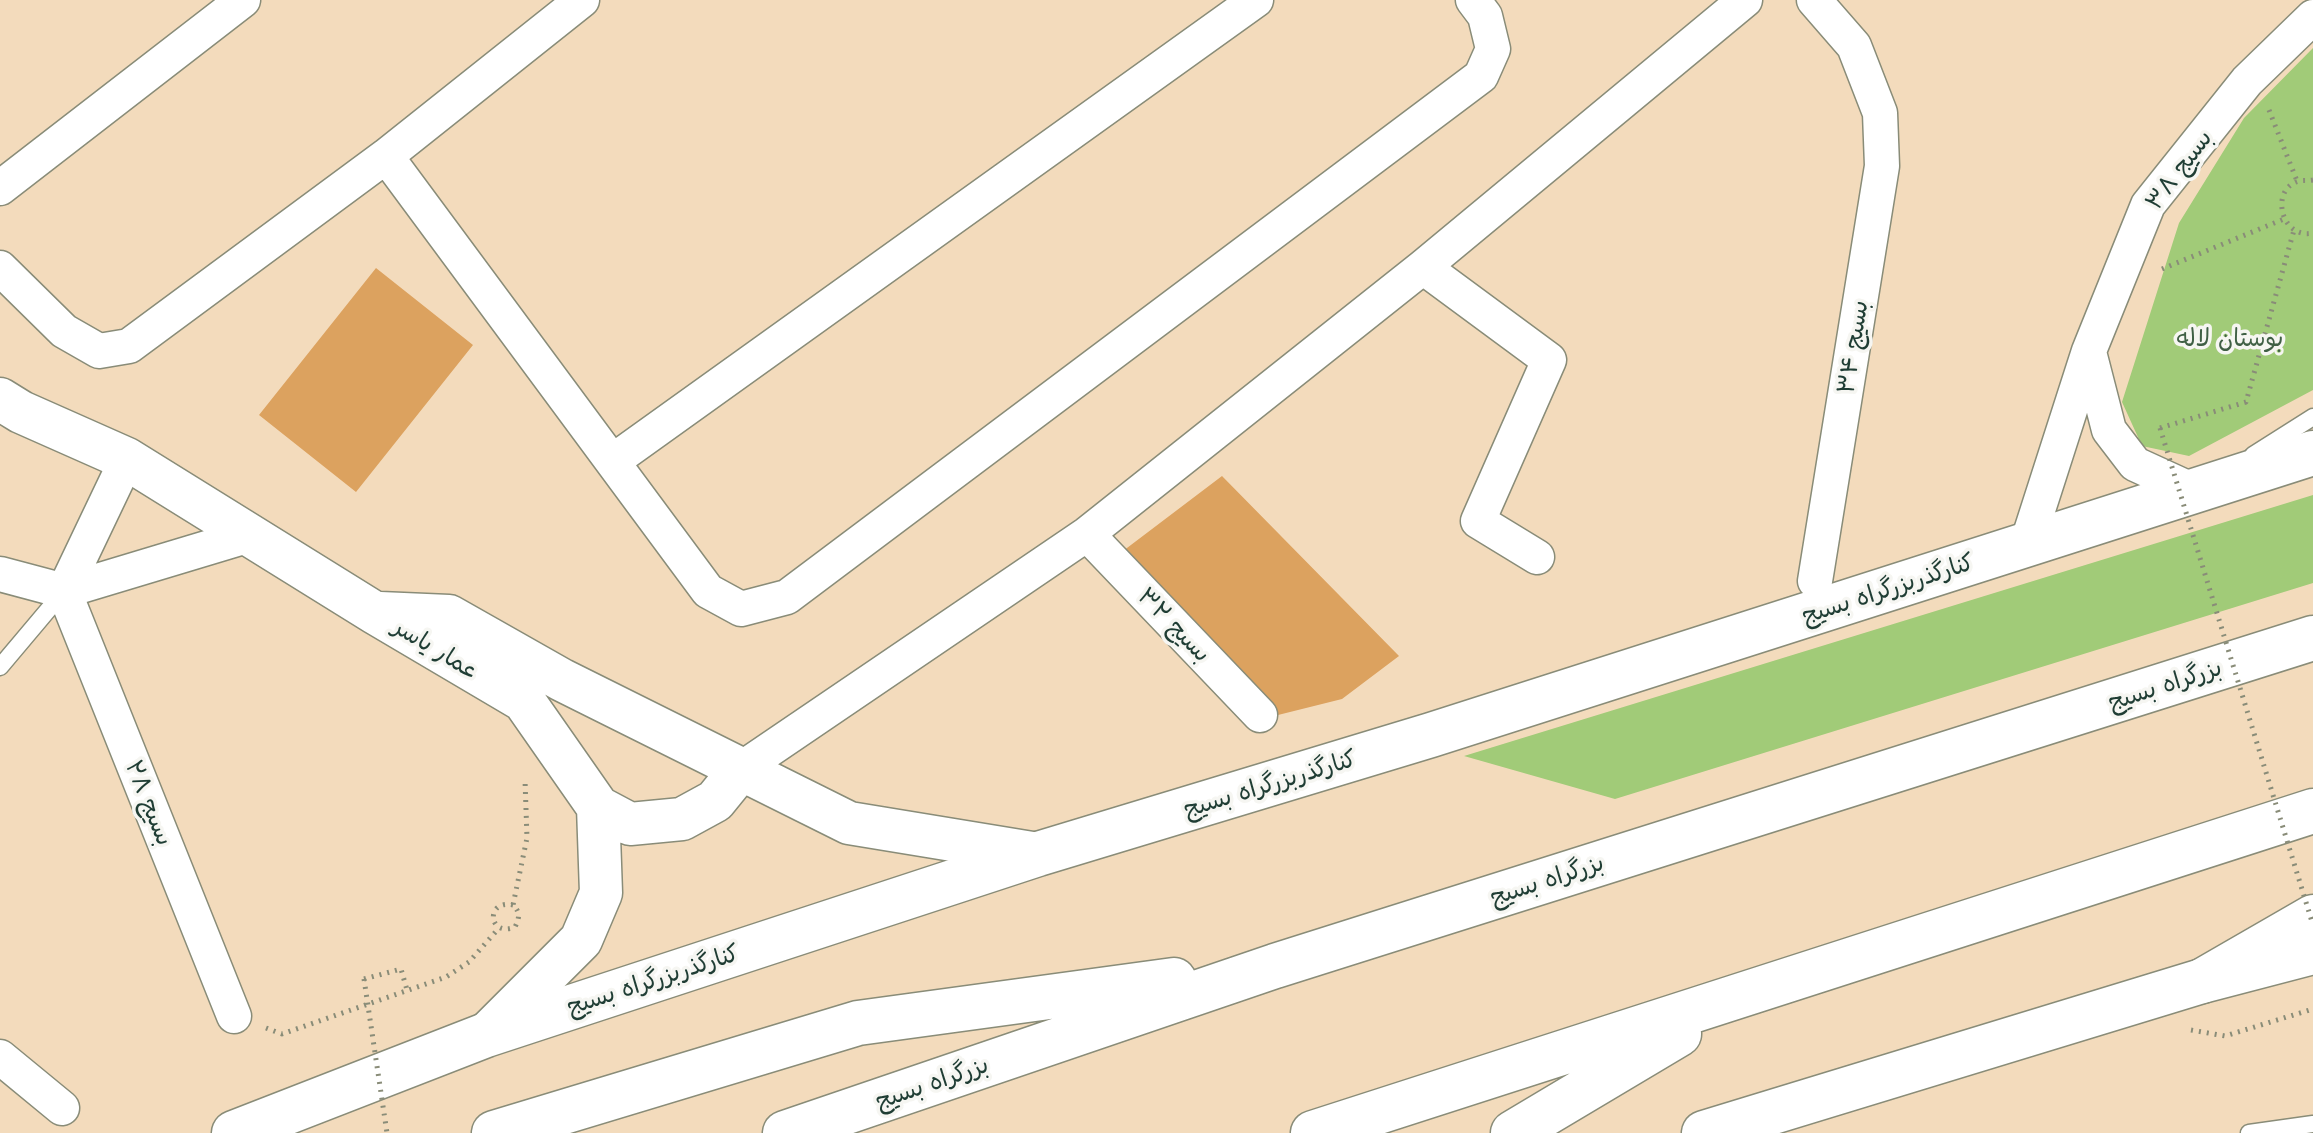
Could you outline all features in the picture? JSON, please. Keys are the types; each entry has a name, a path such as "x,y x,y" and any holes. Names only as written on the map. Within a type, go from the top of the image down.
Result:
{"main road":[{"name":"کنارگذربزرگراه بسیج","path":"234,1133 486,1035 1038,854 1431,735 2313,453"},
{"path":"2194,491 2313,463"},
{"name":"بزرگراه بسیج","path":"785,1133 1275,966 2313,638"},
{"path":"1321,1131 2313,811"},
{"path":"2202,981 2313,917"},
{"path":"1704,1133 2202,981 2313,952"},
{"path":"494,1133 858,1023 1275,966"},
{"path":"1513,1133 1748,993"}],"street":[{"path":"0,188 243,0"},
{"path":"0,268 64,331 99,351 129,346 386,156 582,0"},
{"path":"613,461 1256,0"},
{"path":"386,156 708,591 741,609 787,597 1481,76 1493,49 1485,16 1473,0"},
{"path":"486,1035 581,940 601,893 598,807 630,824 682,819 715,801 741,769 1087,534 1423,267 1745,0"},
{"name":"بسیج ۳۴","path":"1814,0 1854,46 1880,113 1882,166 1815,581"},
{"name":"بسیج ۳۸","path":"2027,544 2089,351 2148,205 2247,81 2313,17"},
{"path":"1423,267 1549,360 1478,521 1537,557"},
{"path":"2089,351 2109,430 2135,464 2194,491"},
{"name":"عمار یاسر","path":"0,399 21,412 127,459 375,613 524,701 598,807"},
{"path":"64,591 127,459"},
{"name":"بسیج ۳۲","path":"1087,534 1260,715"},
{"path":"0,574 64,591 250,535"},
{"name":"بسیج ۲۸","path":"64,591 234,1016"},
{"path":"375,613 449,616 562,680 849,823 1038,854"},
{"path":"0,1057 62,1108"}],"lane":[{"path":"2194,491 2313,417"},
{"path":"0,667 64,591"},
{"path":"2249,1133 2313,1124"}],"path":[{"path":"2247,81 2267,104 2297,181"},
{"path":"2313,180 2297,181 2286,191 2281,205 2284,219 2294,230 2306,235 2313,233"},
{"path":"2160,269 2284,219"},
{"path":"2294,230 2246,402 2160,428 2313,925"},
{"path":"513,905 527,838 525,777"},
{"path":"504,903 513,905 519,911 515,927 508,930 499,928 493,922 497,907 504,903"},
{"path":"234,1016 282,1034 446,977 469,962 499,928"},
{"path":"387,1133 364,979 401,969 407,990"},
{"path":"2225,1036 2313,1009"}],"green space":[{"name":"بوستان لاله","path":"2313,48 2313,390 2189,456 2142,446 2122,402 2179,223 2244,118"},
{"path":"2313,495 2313,583 1615,799 1464,756"}],"building":[{"path":"376,268 473,345 356,492 259,415"},
{"path":"1222,476 1399,656 1342,699 1278,715 1123,551"}]}
